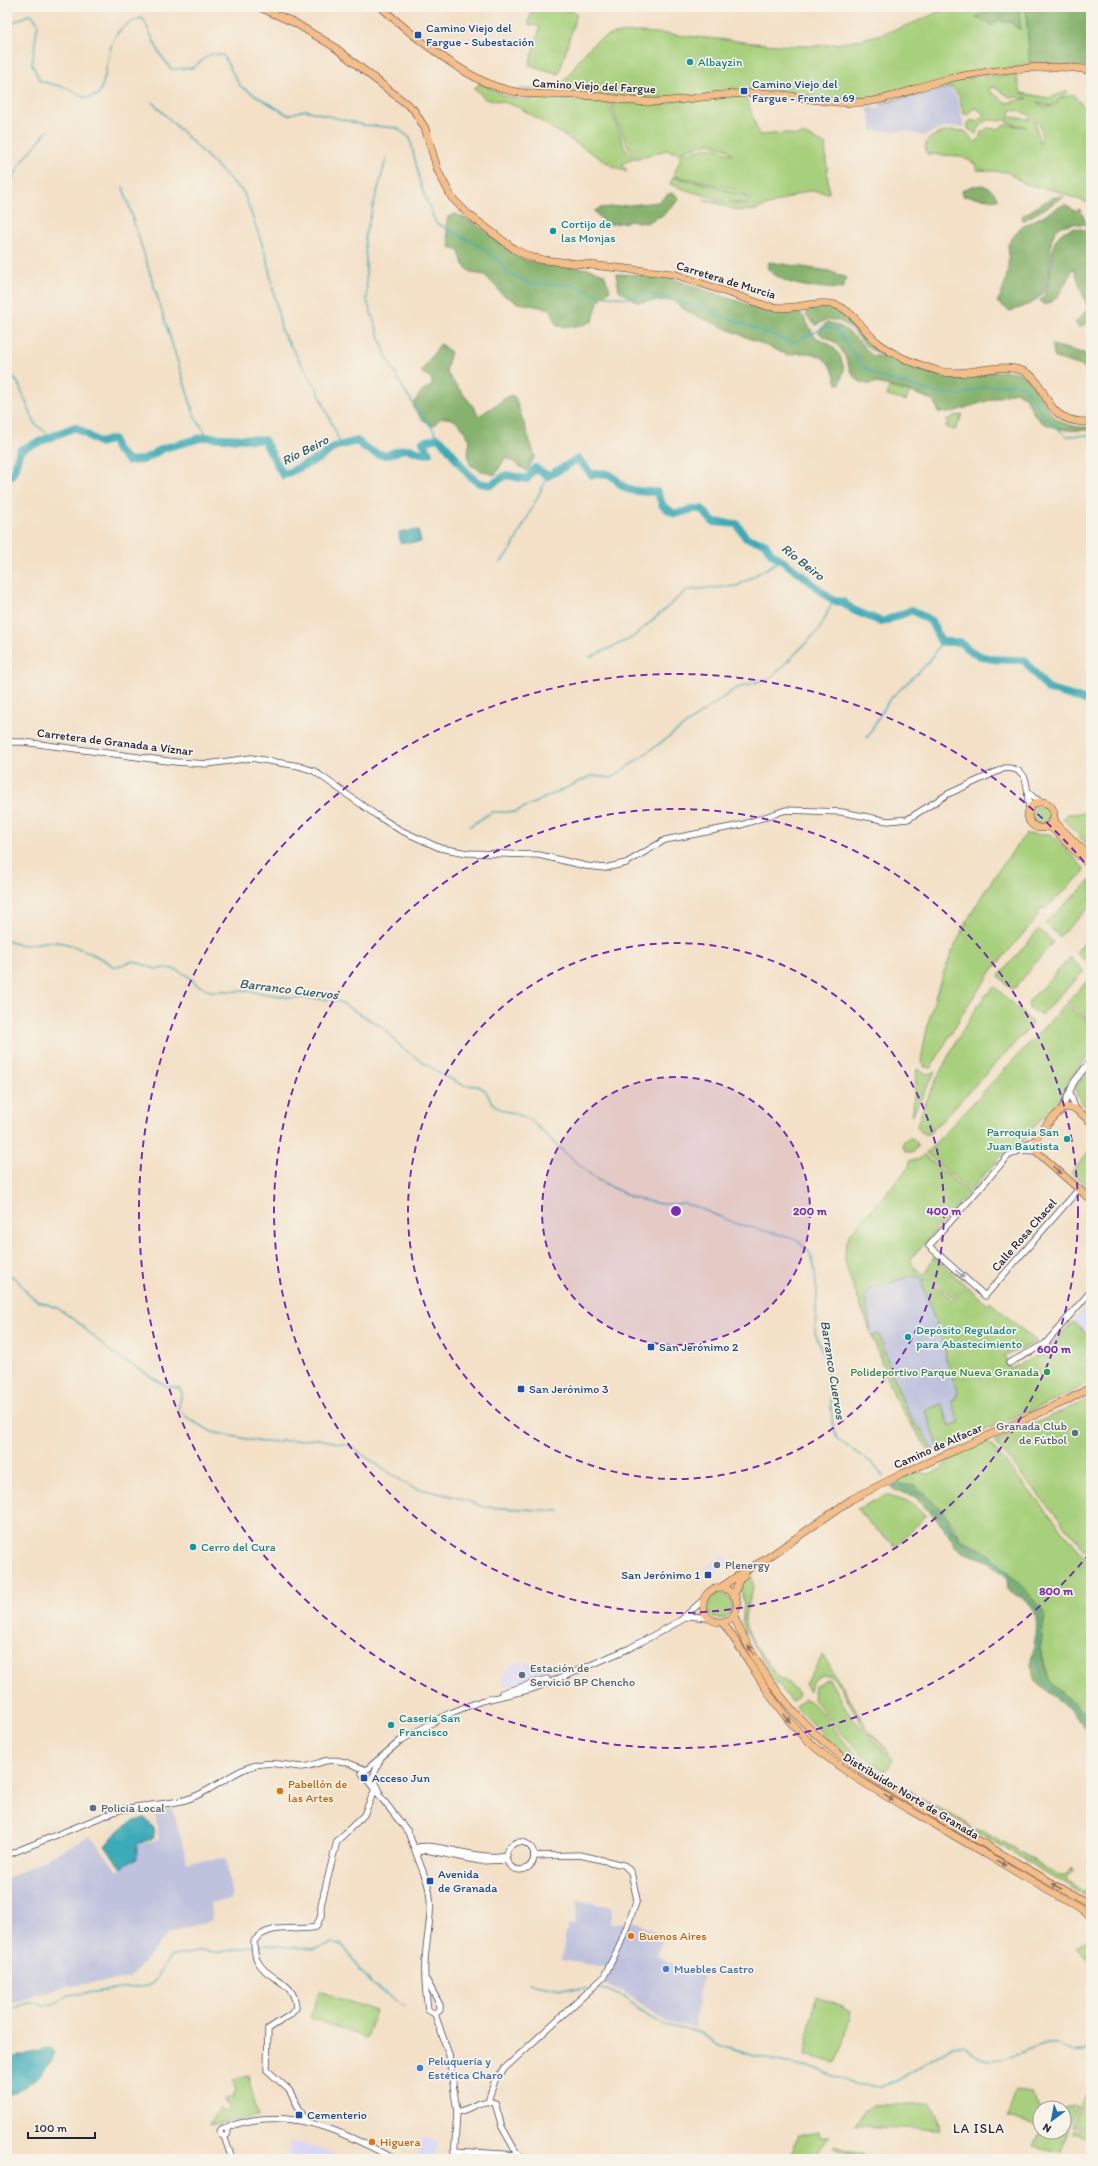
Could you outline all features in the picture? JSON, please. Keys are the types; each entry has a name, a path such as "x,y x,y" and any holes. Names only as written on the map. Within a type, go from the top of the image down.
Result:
{"main road":[{"name":"Carretera de Murcia","path":"259,7 295,23 333,46 413,109 425,128 438,171 452,198 468,214 522,253 544,260 674,274 767,306 781,308 819,304 835,305 852,316 877,342 896,354 947,373 1004,368 1025,371 1036,381 1047,401 1058,413 1073,421 1091,422"},
{"name":"Camino Viejo del Fargue","path":"381,7 402,27 428,46 480,79 503,89 523,93 589,95 652,102 753,93 851,103 889,98 939,81 962,76 1059,67 1081,68 1091,72"},
{"path":"1054,818 1048,826 1038,828 1030,823 1027,816 1029,808 1033,804 1040,801 1052,806 1056,823 1091,858"},
{"path":"1048,826 1054,830 1091,867"},
{"path":"1091,1122 1075,1108 1070,1107 1062,1109 1034,1143 1036,1151 1091,1200"},
{"name":"Camino de Alfacar","path":"720,1588 746,1572 839,1507 881,1484 1066,1401 1091,1387"},
{"path":"734,1596 739,1580 746,1572"},
{"path":"720,1588 726,1589 734,1596 737,1605 734,1615 723,1623 712,1621 708,1618 703,1610 703,1600 708,1592 720,1588"},
{"name":"Distribuidor Norte de Granada","path":"734,1615 738,1628 775,1690 809,1730 829,1748 854,1767 888,1788 1091,1905"},
{"name":"Distribuidor Norte de Granada","path":"723,1623 781,1710 801,1734 822,1753 849,1773 886,1796 1091,1915"}],"street":[{"name":"Carretera de Granada a Víznar","path":"7,742 23,742 176,762 207,764 251,758 299,766 314,771 376,816 400,830 440,848 467,853 550,856 595,867 626,863 665,840 742,825 786,810 842,812 888,821 908,819 948,794 1005,768 1014,768 1021,772 1027,783 1028,792"},
{"path":"1028,792 1040,801"},
{"path":"1028,792 1029,808"},
{"path":"1062,1109 1077,1076 1091,1060"},
{"path":"1070,1093 1075,1108"},
{"path":"1020,1150 1036,1139"},
{"path":"1020,1150 1036,1151"},
{"name":"Calle Rosa Chacel","path":"1020,1150 1008,1156 929,1246 985,1296 1079,1189"},
{"path":"1009,1363 1045,1344 1091,1291"},
{"path":"369,1774 380,1760 400,1741 436,1719 514,1689 561,1677 630,1648 682,1619 703,1600"},
{"path":"682,1619 695,1616 708,1618"},
{"path":"7,1855 130,1807 174,1802 193,1797 246,1768 259,1764 274,1763 307,1767 332,1760 345,1762 369,1774 381,1796"},
{"path":"369,1774 375,1789 408,1832 416,1850 430,1891 424,1975 430,2012 435,2014 449,2055 457,2112 454,2159"},
{"path":"306,2121 288,2090 267,2070 268,2029 296,2008 296,1998 291,1990 263,1969 254,1953 254,1941 260,1933 270,1930 316,1927 320,1916 321,1905 337,1841 364,1815 375,1789"},
{"path":"521,1843 530,1847 534,1856 532,1864 523,1870 514,1869 507,1857 512,1846 521,1843"},
{"path":"416,1850 426,1850 481,1861 507,1857"},
{"path":"488,2101 495,2080 504,2068 603,1978 619,1947 637,1900 631,1872 622,1864 580,1855 534,1856"},
{"path":"424,1975 440,2010 435,2014"},
{"path":"429,2005 432,2002 437,2003"},
{"path":"457,2112 488,2101 495,2103 502,2127 519,2157"},
{"path":"232,2159 224,2136 228,2133 226,2129 233,2125 261,2119 306,2121 370,2147 395,2159"},
{"path":"454,2151 519,2157"}],"shaded area":[{"path":"951,88 958,99 964,127 947,127 923,136 907,131 873,131 867,106 873,105 874,109 880,108 880,104"},
{"path":"850,1234 930,1238 911,1258 912,1265 953,1301 967,1286 1005,1356 1010,1369 1017,1417 931,1454 897,1403 848,1273 844,1251"},
{"path":"1091,1300 1091,1338 1073,1322"},
{"name":"Plenergy","path":"722,1554 729,1563 711,1577 706,1569 706,1566"},
{"name":"Estación de Servicio BP Chencho","path":"521,1661 552,1672 504,1686 502,1678 510,1665"},
{"path":"173,1808 187,1862 226,1858 232,1899 211,1903 212,1920 169,1933 130,1978 63,1987 7,2005 7,1879 90,1836 118,1871 132,1860 137,1844 159,1840 155,1811"},
{"path":"578,1900 612,1907 610,1923 632,1924 634,1921 665,1936 656,1956 703,1977 699,1992 695,2028 669,2023 624,1992 605,1985 601,1982 610,1968 561,1960 568,1924 574,1925"},
{"path":"422,2137 438,2141 434,2159 417,2159"},
{"path":"291,2141 335,2154 334,2159 286,2159"}],"green space":[{"path":"533,7 557,7 577,13 559,74 529,65 540,27 528,24"},
{"path":"948,7 996,7 989,14 981,14 998,21 1000,17 1003,18 1019,28 1019,7 1026,7 1030,66 992,72 880,97 843,101 772,91 657,99 519,89 560,85 592,46 605,37 615,34 626,32 650,32 754,43 797,46 829,45 864,39 881,34 915,22"},
{"path":"996,7 1019,7 1020,29 1016,28 1012,22 1001,22 1002,18 1000,18 993,26 976,18 981,14 989,14"},
{"path":"1026,7 1091,7 1091,68 1030,66"},
{"path":"1013,74 1016,75 1021,93 1049,98 1068,91 1062,98 1073,94 1091,115 1091,204 1053,190 1025,184 1007,172 977,170 975,164 961,156 927,154 925,147 927,142 931,137 937,134 952,131 965,131 975,142 978,141 981,133 988,128 998,129 1005,125 1027,127 1008,123 1008,119 999,121 991,120 983,123 976,134 968,129 968,123 971,120 977,122 985,115 976,108 971,110 967,115 963,113 959,96 952,87 880,104 938,84 961,79","holes":["992,86 1010,97 1028,98 1007,103 989,91","1059,101 1055,106 1045,107 1037,102 1050,106","1011,110 1024,113 1035,120 1041,130 1042,137 1040,144 1035,122 1031,119 1009,117"]},
{"path":"479,82 503,95 523,100 539,98 608,102 625,148 632,159 622,164 627,171 614,167 520,108 504,102 485,99 474,88 478,86"},
{"path":"745,95 744,100 748,102 759,135 786,133 796,136 803,134 825,144 829,193 807,191 755,210 740,211 702,199 745,205 749,203 749,198 736,190 673,176 680,160 680,154 667,150 634,159 618,124 610,100","holes":["710,143 728,149 732,154 710,147 688,153 682,151"]},
{"path":"673,177 715,186 746,197 747,202 744,204 688,191 670,184"},
{"path":"982,185 988,187 996,195 998,200 963,196 962,191 972,186"},
{"path":"670,193 676,195 680,199 663,215 646,223 633,221 606,225 594,211 601,208 658,202"},
{"path":"1053,197 1064,197 1023,221 1022,216"},
{"path":"1065,204 1075,211 1080,209 1087,225 1070,224 1060,227 1054,235 1051,244 1048,280 1044,291 1033,302 1024,307 1010,311 997,302 1003,289 1007,274 1009,259 1008,244 1020,228"},
{"path":"456,214 476,224 520,258 536,263 590,269 604,274 610,290 598,302 593,321 575,326 557,326 551,309 518,303 503,295 485,275 472,273 463,265 459,251 450,247 446,226 448,217"},
{"path":"1075,228 1091,231 1091,321 1079,328 1075,323 1088,309 1074,268 1062,290 1054,300 1044,305 1040,301 1050,279 1053,247 1057,238 1064,232"},
{"path":"769,262 829,271 846,278 843,289 802,286 784,280 767,268"},
{"path":"616,274 649,275 670,278 769,312 798,312 803,316 815,337 828,343 840,356 844,369 840,384 837,384 831,367 826,361 814,354 798,353 788,355 690,313 671,300 637,302 619,290"},
{"path":"826,306 843,313 881,351 874,351 846,325 838,321 828,320 816,325 806,316 807,309"},
{"path":"826,323 840,326 846,330 873,356 888,355 895,357 925,371 940,376 957,377 997,371 1016,372 1024,375 1031,380 1036,387 1053,416 1070,425 1080,427 1091,426 1091,429 1078,431 1047,425 1037,418 1026,399 1015,392 949,413 938,412 937,406 933,401 914,393 895,387 861,382 853,375 843,352 837,345 819,333 819,330"},
{"path":"440,344 451,352 446,371 479,416 510,395 515,397 535,456 527,471 506,457 495,475 470,465 468,453 470,440 462,427 456,421 447,418 441,418 433,426 422,419 413,407 420,394 425,389 432,386 431,378 421,372"},
{"path":"1052,345 1091,355 1091,372 1082,366 1055,358"},
{"path":"889,387 909,392 906,401 887,396"},
{"path":"963,415 955,430 946,428 946,424 949,424 950,422 947,421 947,419 952,419 953,416"},
{"path":"1041,806 1047,809 1050,815 1047,821 1041,824 1035,821 1032,815 1035,809"},
{"path":"1091,813 1091,849 1063,819 1067,814"},
{"path":"1026,834 1052,835 1084,868 1083,873 1044,910 1042,907 1038,912 1040,914 994,968 967,1006 931,1068 925,1067 921,1062 927,1030 945,969 957,940 988,886"},
{"path":"1091,880 1091,906 1059,937 1045,923"},
{"path":"1039,929 1053,942 1016,987 1011,989 999,976"},
{"path":"1091,936 1091,965 1090,966 1076,952"},
{"path":"1070,958 1084,971 1040,1016 1029,1007 1028,1002"},
{"path":"1091,977 1091,1023 1067,1002"},
{"path":"995,987 1031,1021 1032,1025 929,1134 923,1134 917,1127 928,1097 951,1052 976,1009 987,994"},
{"path":"1066,1004 1091,1026 1091,1052 1070,1078 1061,1100 1031,1129 1023,1142 1003,1154 970,1191 926,1153"},
{"path":"1091,1068 1091,1112 1079,1100 1076,1090 1080,1081"},
{"path":"917,1069 926,1074 935,1072 912,1116"},
{"path":"910,1138 915,1140 917,1145 915,1150 910,1152 905,1150 903,1145 905,1140"},
{"path":"1091,1150 1091,1190 1071,1173"},
{"path":"924,1155 969,1193 911,1258 912,1265 953,1301 967,1286 988,1305 990,1302 1037,1342 1005,1356 1010,1369 1044,1353 1073,1322 1091,1338 1091,1380 1073,1392 981,1432 980,1430 979,1433 942,1449 939,1448 925,1410 942,1404 950,1427 960,1423 951,1400 955,1399 958,1392 946,1359 945,1346 935,1327 937,1326 921,1281 925,1280 913,1275 870,1290 865,1296 871,1332 848,1273 845,1260 846,1244 850,1234 909,1167 910,1160 918,1160"},
{"path":"934,1257 965,1285 953,1298 925,1273"},
{"path":"879,1334 903,1401 934,1453 931,1454 897,1403 872,1336"},
{"path":"1091,1398 1091,1557 994,1442"},
{"path":"985,1441 990,1444 1091,1564 1091,1720 1049,1681 1040,1649 1045,1615 1034,1598 977,1546 959,1539 955,1528 942,1511 896,1480 916,1472 929,1474 941,1469 953,1455"},
{"path":"898,1482 901,1484 915,1486 944,1512 959,1539 989,1554 1034,1598 1045,1615 1040,1649 1049,1681 1091,1720 1091,1732 1080,1723 1055,1696 1039,1685 1035,1680 1032,1664 1036,1622 1035,1614 1031,1607 1022,1597 1014,1595 1008,1590 1007,1577 986,1560 963,1552 955,1546 944,1527 914,1496 895,1490 890,1486"},
{"path":"886,1495 911,1503 926,1516 896,1546 874,1528 857,1509"},
{"path":"751,1575 753,1588 746,1613 746,1626 761,1654 780,1678 792,1686 798,1694 798,1697 791,1702 769,1672 742,1624 744,1603 740,1587 745,1578"},
{"path":"719,1593 728,1597 732,1606 728,1615 719,1619 710,1615 706,1606 710,1597"},
{"path":"823,1655 867,1728 890,1753 865,1729 835,1679 827,1675 819,1676 815,1679 810,1692 805,1684"},
{"path":"829,1679 848,1712 866,1733 893,1759 885,1771 864,1756 855,1747 813,1699 815,1686 824,1680"},
{"path":"805,1699 822,1714 852,1750 879,1772 972,1828 984,1832 1061,1876 1066,1876 1073,1868 1074,1872 1066,1879 1067,1881 1091,1895 1091,1899 862,1765 825,1737 795,1707"},
{"path":"1091,1938 1091,1961 1076,1948"},
{"path":"319,1991 376,2011 367,2038 310,2018"},
{"path":"816,1996 838,2004 851,2012 843,2046 835,2063 805,2055"},
{"path":"248,2076 258,2116 209,2125 219,2108 231,2113 228,2103 225,2103 224,2099 233,2097 233,2093 236,2092 233,2080"},
{"path":"1091,2086 1091,2126 1072,2128 1081,2102"},
{"path":"1016,2090 1033,2092 1036,2100 1032,2100 1032,2124 1007,2117"},
{"path":"931,2103 938,2120 940,2130 855,2126 865,2110 871,2106"},
{"path":"1075,2104 1077,2107 1072,2119 1072,2105"},
{"path":"1091,2128 1091,2138 1072,2133 1072,2131"},
{"path":"819,2132 820,2137 829,2137 817,2154 825,2159 795,2159 790,2155 799,2136"},
{"path":"1036,2140 1064,2140 1062,2153 1033,2147"},
{"path":"835,2145 862,2154 865,2159 857,2159 857,2156 833,2147"}],"water":[{"path":"418,530 421,542 400,543 399,532"},
{"path":"145,1818 153,1827 154,1838 137,1844 137,1859 132,1860 122,1869 105,1846 122,1828 132,1822"},
{"path":"51,2048 55,2052 48,2066 42,2073 29,2084 7,2096 7,2059"}],"waterway":[{"path":"7,25 31,14 38,23 32,64 40,81 67,88 85,98 98,95 103,84 113,40 119,31 129,23 143,18 160,54 171,69 192,68 211,54 223,55 240,86 288,115 305,110 364,125 397,128 410,138 421,186 436,223 478,245 499,260 506,271 530,284 571,285 599,295 626,298 650,294 697,306 792,343 826,327 836,329 860,364 879,377 936,393 959,395 986,387 1014,384 1024,386 1042,414 1066,436 1091,435"},
{"path":"152,102 244,193 266,255 282,332 317,389 341,445"},
{"path":"7,190 21,163 48,130"},
{"path":"387,156 365,236 367,301 386,356 407,395 433,429 438,438"},
{"path":"123,187 195,417 209,438"},
{"path":"7,369 18,383 35,424 51,436"},
{"name":"Río Beiro","path":"7,480 13,473 20,450 75,427 100,443 113,439 116,449 128,461 143,460 164,448 205,437 264,440 283,475 320,458 334,447 357,441 368,450 377,454 386,455 406,449 421,453 429,453 423,442 438,438 444,443 470,476 479,483 491,485 506,475 527,479 535,468 548,476 578,459 592,475 610,475 628,489 657,492 663,506 675,514 693,509 702,509 713,522 737,524 746,538 765,543 771,553 802,575 833,601 843,602 853,610 882,622 912,610 931,621 941,642 960,642 974,653 997,660 1024,660 1048,689 1091,702"},
{"path":"501,562 512,548 548,476"},
{"path":"590,657 632,638 687,590 737,586 781,560"},
{"path":"470,826 492,812 515,812 591,776 612,778 735,689 772,677 819,630 833,601"},
{"path":"867,738 889,700 929,662 941,642"},
{"name":"Barranco Cuervos","path":"7,940 19,945 44,942 64,943 95,955 114,967 134,961 156,969 167,968 177,970 188,976 196,984 210,991 248,991 293,998 330,999 338,1001 384,1028 402,1048 444,1076 463,1085 478,1086 485,1090 492,1103 502,1110 522,1116 533,1122 556,1145 596,1179 633,1198 661,1204 684,1204 694,1206 737,1224 790,1237 798,1241 810,1253 814,1265 817,1292 815,1332 823,1354 829,1384 833,1429 838,1440 872,1463 883,1476"},
{"path":"7,1272 19,1282 28,1294 38,1301 57,1308 75,1320 111,1352 166,1386 180,1388 182,1394 178,1409 189,1419 212,1432 262,1442 319,1439 348,1445 411,1487 456,1497 484,1507 560,1511"},
{"name":"Barranco Cuervos","path":"892,1485 909,1489 919,1494 942,1517 958,1541 997,1563 1015,1586 1038,1609 1040,1618 1037,1653 1041,1679 1091,1725"},
{"path":"7,2011 31,2002 44,2006 56,2003 68,1995 147,1986 154,1982 170,1957 203,1951 219,1952 266,1945 314,1949 332,1943 342,1945 362,1973 372,1984 404,2006"},
{"path":"529,1983 562,1989 588,1989"},
{"path":"594,1989 606,1990 626,1998 636,2008 664,2025 700,2033 719,2045 758,2057 818,2069 853,2084 880,2087 895,2082 953,2046 964,2044 977,2056 994,2060 1003,2059 1048,2044 1059,2045 1073,2052 1084,2051 1091,2048"}],"place":[{"name":"Camino Viejo del Fargue - Subestación","path":"418,35"},
{"name":"Albayzin","path":"690,62"},
{"name":"Camino Viejo del Fargue - Frente a 69","path":"744,91"},
{"name":"Cortijo de las Monjas","path":"553,231"},
{"name":"Parroquia San Juan Bautista","path":"1067,1139"},
{"name":"Depósito Regulador para Abastecimiento","path":"908,1337"},
{"name":"San Jerónimo 2","path":"651,1347"},
{"name":"Polideportivo Parque Nueva Granada","path":"1047,1372"},
{"name":"San Jerónimo 3","path":"521,1389"},
{"name":"Granada Club de Fútbol","path":"1075,1433"},
{"name":"Cerro del Cura","path":"193,1547"},
{"name":"Plenergy","path":"717,1565"},
{"name":"San Jerónimo 1","path":"708,1575"},
{"name":"Estación de Servicio BP Chencho","path":"522,1675"},
{"name":"Casería San Francisco","path":"391,1725"},
{"name":"Acceso Jun","path":"364,1778"},
{"name":"Pabellón de las Artes","path":"280,1791"},
{"name":"Policía Local","path":"93,1808"},
{"name":"Avenida de Granada","path":"430,1881"},
{"name":"Buenos Aires","path":"631,1936"},
{"name":"Muebles Castro","path":"666,1969"},
{"name":"Peluquería y Estética Charo","path":"420,2068"},
{"name":"Cementerio","path":"299,2115"},
{"name":"Higuera","path":"372,2142"}],"district":[{"name":"LA ISLA","path":"979,2128"}]}
